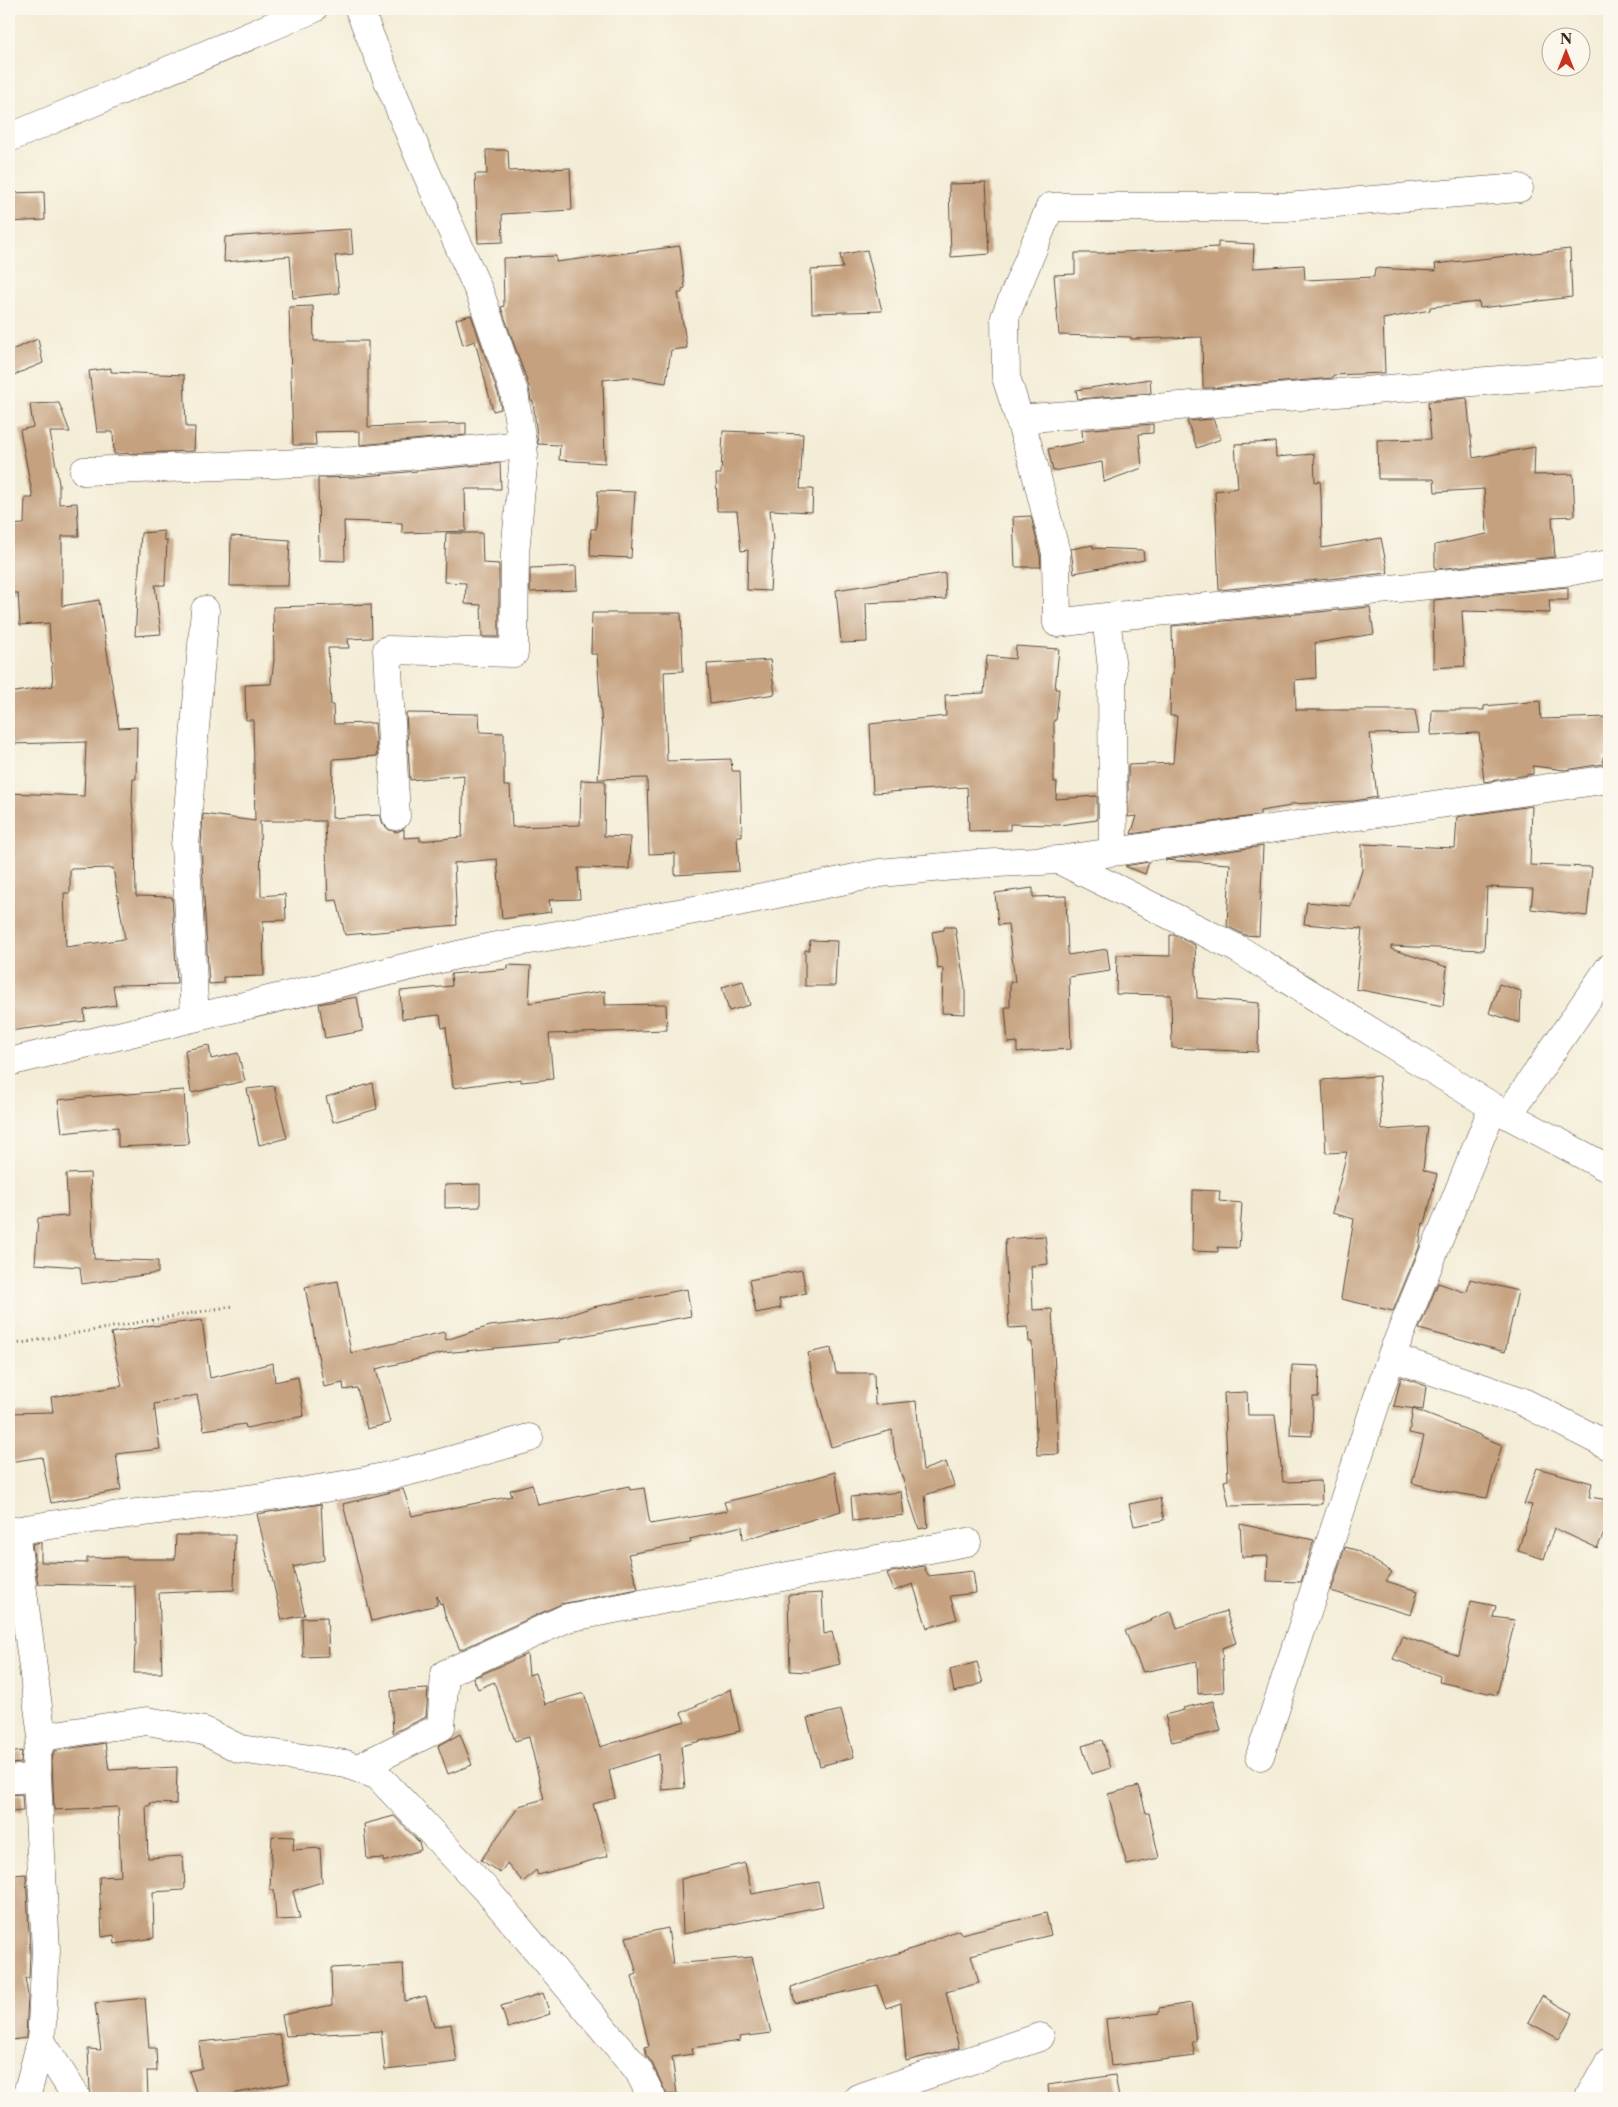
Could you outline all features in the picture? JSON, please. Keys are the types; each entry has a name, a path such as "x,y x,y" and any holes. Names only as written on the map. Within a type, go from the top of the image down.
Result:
{"street":[{"path":"9,138 313,9"},
{"path":"358,9 417,152 481,296 514,392 524,455 516,553 514,653 387,650 396,816"},
{"path":"1519,188 1287,207 1050,207 1005,317 1006,377 1033,462 1056,553 1057,623 1572,571 1609,564"},
{"path":"1019,419 1609,371"},
{"path":"84,471 354,462 522,445"},
{"path":"196,1017 185,846 205,610"},
{"path":"1106,617 1112,669 1113,852"},
{"path":"9,1062 491,947 733,904 880,873 976,864 1060,860 1609,779"},
{"path":"1060,860 1238,948 1500,1111 1609,1169"},
{"path":"1260,1756 1391,1357 1500,1111 1609,968"},
{"path":"1391,1357 1521,1400 1609,1446"},
{"path":"26,2098 41,2040 46,1951 36,1758 42,1737 12,1532 171,1507 350,1484 460,1458 529,1438"},
{"path":"358,1768 441,1727 445,1674 567,1618 967,1542"},
{"path":"42,1737 147,1720 204,1731 240,1750 346,1764 378,1776 489,1893 638,2070 652,2098"},
{"path":"9,1780 37,1778"},
{"path":"858,2098 1040,2037"},
{"path":"41,2040 77,2098"},
{"path":"1589,2098 1609,2062"}],"path":[{"path":"9,1345 233,1306"}],"building":[{"path":"486,150 508,150 509,171 570,168 572,210 502,214 503,242 478,243 475,174 487,174"},
{"path":"986,183 990,254 951,257 949,184"},
{"path":"44,192 45,220 9,222 9,193"},
{"path":"351,229 353,254 335,256 339,293 293,298 290,256 224,262 225,237"},
{"path":"1218,242 1254,244 1253,268 1304,265 1305,280 1374,277 1375,268 1436,271 1435,264 1570,249 1572,297 1480,308 1479,302 1430,307 1430,310 1383,319 1385,373 1333,375 1333,378 1211,388 1203,388 1202,337 1131,339 1131,337 1059,335 1054,275 1075,274 1075,253 1218,247"},
{"path":"680,246 685,288 682,289 682,293 678,293 687,348 671,350 666,383 628,377 603,380 605,463 559,460 560,445 538,444 533,401 531,401 529,387 501,307 504,306 503,258 556,256 556,262"},
{"path":"867,250 882,311 812,313 811,270 843,268 840,255"},
{"path":"313,306 314,341 368,341 368,427 466,423 466,435 360,445 360,431 315,432 316,445 293,445 289,307"},
{"path":"471,315 499,396 501,409 493,411 475,341 463,345 456,319"},
{"path":"38,339 43,363 9,377 9,351"},
{"path":"111,368 111,372 184,375 186,427 195,427 194,451 114,454 113,432 97,432 89,371"},
{"path":"1150,379 1151,393 1078,399 1076,390"},
{"path":"1467,398 1473,458 1535,447 1534,475 1573,474 1575,516 1552,517 1555,557 1435,569 1435,545 1487,534 1484,489 1435,492 1434,479 1378,479 1377,440 1431,439 1428,402"},
{"path":"59,403 70,432 50,432 59,484 59,504 77,503 79,536 62,536 62,606 99,600 119,728 137,727 136,779 133,779 132,801 135,831 136,896 172,897 177,984 113,985 116,1005 84,1010 85,1021 9,1031 9,793 84,796 86,742 9,744 9,693 53,686 49,623 20,625 18,593 9,593 9,525 24,524 25,498 33,498 20,430 33,427 30,404","holes":["113,868 125,939 66,947 64,893 70,893 70,869"]},
{"path":"1213,419 1221,439 1197,448 1187,421"},
{"path":"1153,424 1153,433 1139,434 1142,468 1104,482 1102,462 1053,471 1048,449 1083,442 1082,430"},
{"path":"723,431 803,434 800,489 813,489 812,512 770,510 773,540 770,591 747,590 748,550 741,551 737,511 717,511 716,474 721,474"},
{"path":"1275,442 1276,457 1314,454 1315,482 1320,481 1322,548 1381,538 1388,573 1219,590 1215,491 1238,488 1235,444"},
{"path":"500,463 501,489 465,489 466,531 402,533 402,523 344,521 345,561 319,560 318,478 355,477"},
{"path":"598,491 635,492 631,558 590,556 591,529 596,529"},
{"path":"1031,516 1041,567 1015,567 1013,517"},
{"path":"164,531 164,540 167,540 165,585 155,585 161,634 135,636 141,533"},
{"path":"446,533 482,533 483,563 499,564 499,637 482,637 481,605 465,604 466,583 444,582"},
{"path":"231,536 290,540 288,586 230,586"},
{"path":"1093,545 1093,548 1143,550 1144,560 1074,573 1071,549"},
{"path":"576,566 577,590 530,592 530,568"},
{"path":"945,573 946,599 866,603 867,642 841,643 836,590"},
{"path":"1568,587 1568,600 1549,600 1550,613 1462,611 1465,666 1433,668 1434,600"},
{"path":"371,604 372,638 348,639 349,648 328,648 334,724 375,723 377,756 333,759 332,818 380,815 383,824 389,830 396,832 404,829 404,838 420,837 420,841 462,837 464,775 410,780 406,713 479,714 480,732 504,733 504,786 510,786 512,827 580,825 581,780 605,781 604,836 630,837 629,869 578,868 580,899 549,900 551,912 502,919 497,859 454,863 457,925 345,935 337,900 328,901 325,821 260,821 261,896 285,894 286,920 263,921 264,976 223,977 223,983 209,984 201,846 203,814 255,821 253,720 246,720 245,685 271,684 274,660 273,607"},
{"path":"1370,607 1374,634 1315,643 1316,678 1295,680 1296,710 1415,710 1419,733 1370,734 1377,797 1354,801 1290,804 1291,806 1260,811 1260,815 1131,834 1137,816 1128,817 1128,765 1173,763 1177,716 1170,716 1171,675 1173,675 1172,626"},
{"path":"592,613 681,613 683,671 664,672 667,761 731,759 732,771 740,771 742,836 737,836 739,871 675,875 675,853 649,854 647,778 598,779 602,729 597,654 591,654"},
{"path":"1016,646 1059,649 1055,689 1059,689 1056,720 1054,720 1054,782 1057,782 1056,799 1097,796 1097,820 1059,825 1010,824 1010,830 969,831 967,787 873,793 870,724 946,716 945,695 984,693 987,656 1015,659"},
{"path":"770,660 775,694 710,704 707,664"},
{"path":"1540,701 1541,719 1609,717 1609,756 1603,757 1603,764 1565,770 1533,766 1533,774 1484,782 1479,733 1431,735 1432,710 1484,710 1484,706"},
{"path":"1532,806 1530,865 1592,867 1587,916 1531,909 1533,889 1487,887 1484,950 1391,946 1391,949 1447,967 1443,1006 1356,989 1362,929 1304,924 1307,902 1351,906 1362,870 1362,844 1455,848 1457,817"},
{"path":"1263,846 1259,936 1245,935 1227,926 1230,864 1165,860"},
{"path":"1149,862 1145,874 1125,866"},
{"path":"1033,888 1033,897 1066,896 1068,955 1107,949 1110,971 1069,977 1071,1049 1017,1052 1017,1042 1008,1043 1005,1007 1010,1007 1010,982 1015,982 1008,924 998,925 995,893"},
{"path":"944,927 955,927 965,987 965,1014 942,1013 943,968 938,969 932,932 944,930"},
{"path":"1170,935 1195,945 1197,998 1259,1003 1258,1052 1172,1048 1171,995 1116,994 1117,955 1170,956"},
{"path":"810,940 837,941 835,986 805,986 805,950 809,950"},
{"path":"508,965 531,966 529,1003 605,991 605,1005 666,1004 667,1030 549,1034 553,1079 521,1082 521,1079 453,1088 446,1027 442,1028 440,1015 402,1019 400,991 452,986 451,974 508,969"},
{"path":"743,981 750,1005 729,1011 722,987"},
{"path":"1499,984 1521,991 1520,1023 1489,1013"},
{"path":"357,997 363,1031 325,1038 319,1004"},
{"path":"209,1045 211,1059 238,1053 245,1081 191,1093 185,1050"},
{"path":"1379,1076 1382,1130 1428,1127 1423,1170 1437,1174 1425,1224 1423,1223 1419,1248 1393,1311 1341,1299 1354,1219 1332,1213 1347,1152 1326,1153 1322,1080"},
{"path":"373,1083 377,1109 333,1122 326,1097"},
{"path":"274,1086 287,1138 259,1145 247,1089"},
{"path":"184,1090 189,1144 118,1147 118,1127 62,1133 58,1100"},
{"path":"90,1173 94,1259 158,1261 158,1273 82,1284 80,1267 35,1264 38,1218 68,1216 66,1174"},
{"path":"480,1184 480,1207 445,1208 445,1185"},
{"path":"1193,1190 1220,1191 1219,1201 1242,1203 1239,1248 1218,1247 1218,1252 1192,1251"},
{"path":"1045,1236 1048,1264 1031,1266 1033,1310 1052,1309 1059,1454 1037,1455 1032,1342 1029,1342 1028,1327 1009,1328 1005,1239"},
{"path":"802,1270 806,1293 779,1299 781,1308 756,1313 749,1280"},
{"path":"1470,1279 1518,1291 1505,1352 1419,1329 1438,1283 1467,1293"},
{"path":"338,1281 351,1353 444,1332 446,1340 490,1326 557,1319 593,1307 687,1289 691,1316 559,1340 560,1342 443,1353 376,1369 390,1423 367,1429 357,1388 344,1390 343,1383 324,1387 305,1287"},
{"path":"202,1320 210,1378 273,1363 275,1382 298,1377 304,1416 246,1428 245,1424 204,1430 197,1395 154,1404 160,1449 116,1454 121,1490 51,1503 42,1457 9,1462 9,1413 53,1412 51,1397 122,1386 111,1333 153,1325"},
{"path":"831,1348 836,1373 874,1373 875,1405 916,1401 923,1470 946,1462 954,1486 925,1495 928,1527 919,1529 895,1455 892,1430 831,1447 813,1381 808,1353"},
{"path":"1292,1365 1319,1366 1318,1397 1313,1397 1312,1436 1290,1435"},
{"path":"1401,1377 1426,1386 1423,1410 1394,1406"},
{"path":"1247,1392 1248,1415 1275,1415 1283,1482 1321,1481 1322,1504 1229,1506 1224,1481 1228,1480 1224,1393"},
{"path":"1413,1409 1502,1445 1487,1498 1443,1491 1412,1483 1424,1436 1409,1433"},
{"path":"1537,1468 1592,1483 1589,1497 1609,1500 1609,1523 1597,1548 1554,1528 1544,1559 1518,1551 1532,1505 1524,1504"},
{"path":"835,1472 841,1511 743,1540 742,1526 690,1539 691,1543 628,1554 638,1589 561,1604 460,1650 442,1603 440,1604 437,1596 437,1605 372,1621 343,1504 403,1489 412,1516 512,1496 510,1490 532,1484 538,1505 629,1486 630,1490 644,1488 650,1524 727,1511 724,1502"},
{"path":"901,1492 904,1515 853,1521 851,1497"},
{"path":"1160,1498 1164,1520 1134,1526 1129,1504"},
{"path":"321,1504 324,1560 293,1567 305,1615 282,1620 257,1514"},
{"path":"1240,1524 1314,1540 1301,1582 1267,1581 1268,1556 1242,1557"},
{"path":"176,1535 235,1535 234,1590 159,1593 162,1673 134,1673 136,1645 135,1586 38,1584 32,1544 41,1542 41,1562 87,1563 87,1558 127,1557 127,1559 175,1559"},
{"path":"1345,1547 1356,1550 1392,1572 1386,1581 1418,1591 1411,1615 1331,1591"},
{"path":"924,1566 928,1576 973,1571 976,1593 950,1596 957,1619 927,1628 913,1584 894,1591 887,1573"},
{"path":"822,1593 824,1634 832,1632 840,1664 809,1672 790,1671 788,1595"},
{"path":"1471,1601 1496,1606 1493,1617 1515,1620 1497,1695 1439,1682 1440,1676 1393,1659 1402,1636 1459,1656"},
{"path":"1171,1611 1177,1628 1226,1611 1236,1643 1222,1648 1224,1692 1198,1694 1197,1661 1143,1672 1125,1631"},
{"path":"327,1617 329,1656 303,1657 302,1618"},
{"path":"527,1654 529,1675 535,1673 545,1704 584,1693 600,1747 685,1721 681,1713 731,1689 740,1731 681,1746 685,1788 662,1790 659,1754 609,1770 615,1798 593,1804 608,1856 538,1875 536,1870 523,1882 507,1863 500,1873 481,1860 519,1806 544,1799 529,1737 515,1741 494,1682 478,1689 473,1678"},
{"path":"977,1662 983,1683 954,1692 950,1670"},
{"path":"428,1689 426,1717 393,1733 391,1691"},
{"path":"1213,1701 1221,1731 1172,1742 1165,1715 1184,1710 1183,1708"},
{"path":"841,1710 854,1757 820,1766 807,1718"},
{"path":"460,1734 472,1765 448,1774 438,1746"},
{"path":"1102,1740 1111,1768 1091,1774 1082,1746"},
{"path":"105,1743 109,1770 177,1767 176,1804 150,1803 150,1806 146,1806 148,1858 183,1856 185,1888 183,1890 153,1892 154,1938 115,1944 114,1935 102,1937 99,1877 121,1876 118,1807 54,1810 52,1760 54,1751"},
{"path":"22,1751 21,1763 9,1764 9,1753"},
{"path":"1139,1786 1146,1813 1149,1813 1159,1858 1127,1865 1108,1794"},
{"path":"22,1794 23,1811 9,1812 9,1795"},
{"path":"394,1816 419,1842 421,1850 383,1862 383,1858 367,1859 364,1824"},
{"path":"272,1836 294,1837 293,1850 320,1848 322,1882 293,1891 300,1919 276,1920 274,1890 270,1890"},
{"path":"745,1863 752,1894 818,1882 823,1906 683,1934 681,1879"},
{"path":"26,1874 30,1951 29,1978 25,1978 28,1995 26,2038 12,2040 9,2021 9,1875"},
{"path":"1046,1913 1051,1935 971,1955 979,1983 946,1992 959,2048 906,2061 901,2003 886,2008 877,1985 795,2003 791,1987 924,1945 959,1930 961,1934"},
{"path":"668,1928 673,1964 752,1957 771,2033 739,2037 740,2041 692,2048 693,2054 672,2057 677,2094 667,2095 652,2063 646,2055 645,2047 649,2046 632,1976 637,1974 626,1937"},
{"path":"403,1964 405,2001 426,1996 434,2027 451,2024 457,2062 385,2070 381,2031 286,2036 282,2015 332,2005 331,1968"},
{"path":"543,1993 550,2014 508,2028 501,2006"},
{"path":"1542,1996 1573,2013 1559,2039 1528,2022"},
{"path":"145,1998 149,2048 156,2048 157,2071 147,2071 148,2098 92,2098 88,2049 101,2050 95,2003"},
{"path":"1191,2003 1196,2041 1192,2042 1195,2056 1111,2066 1106,2019 1159,2013 1159,2008"},
{"path":"279,2034 289,2083 232,2094 233,2098 198,2098 189,2071 202,2068 199,2042"},
{"path":"1115,2075 1119,2098 1049,2098 1048,2085"}]}
